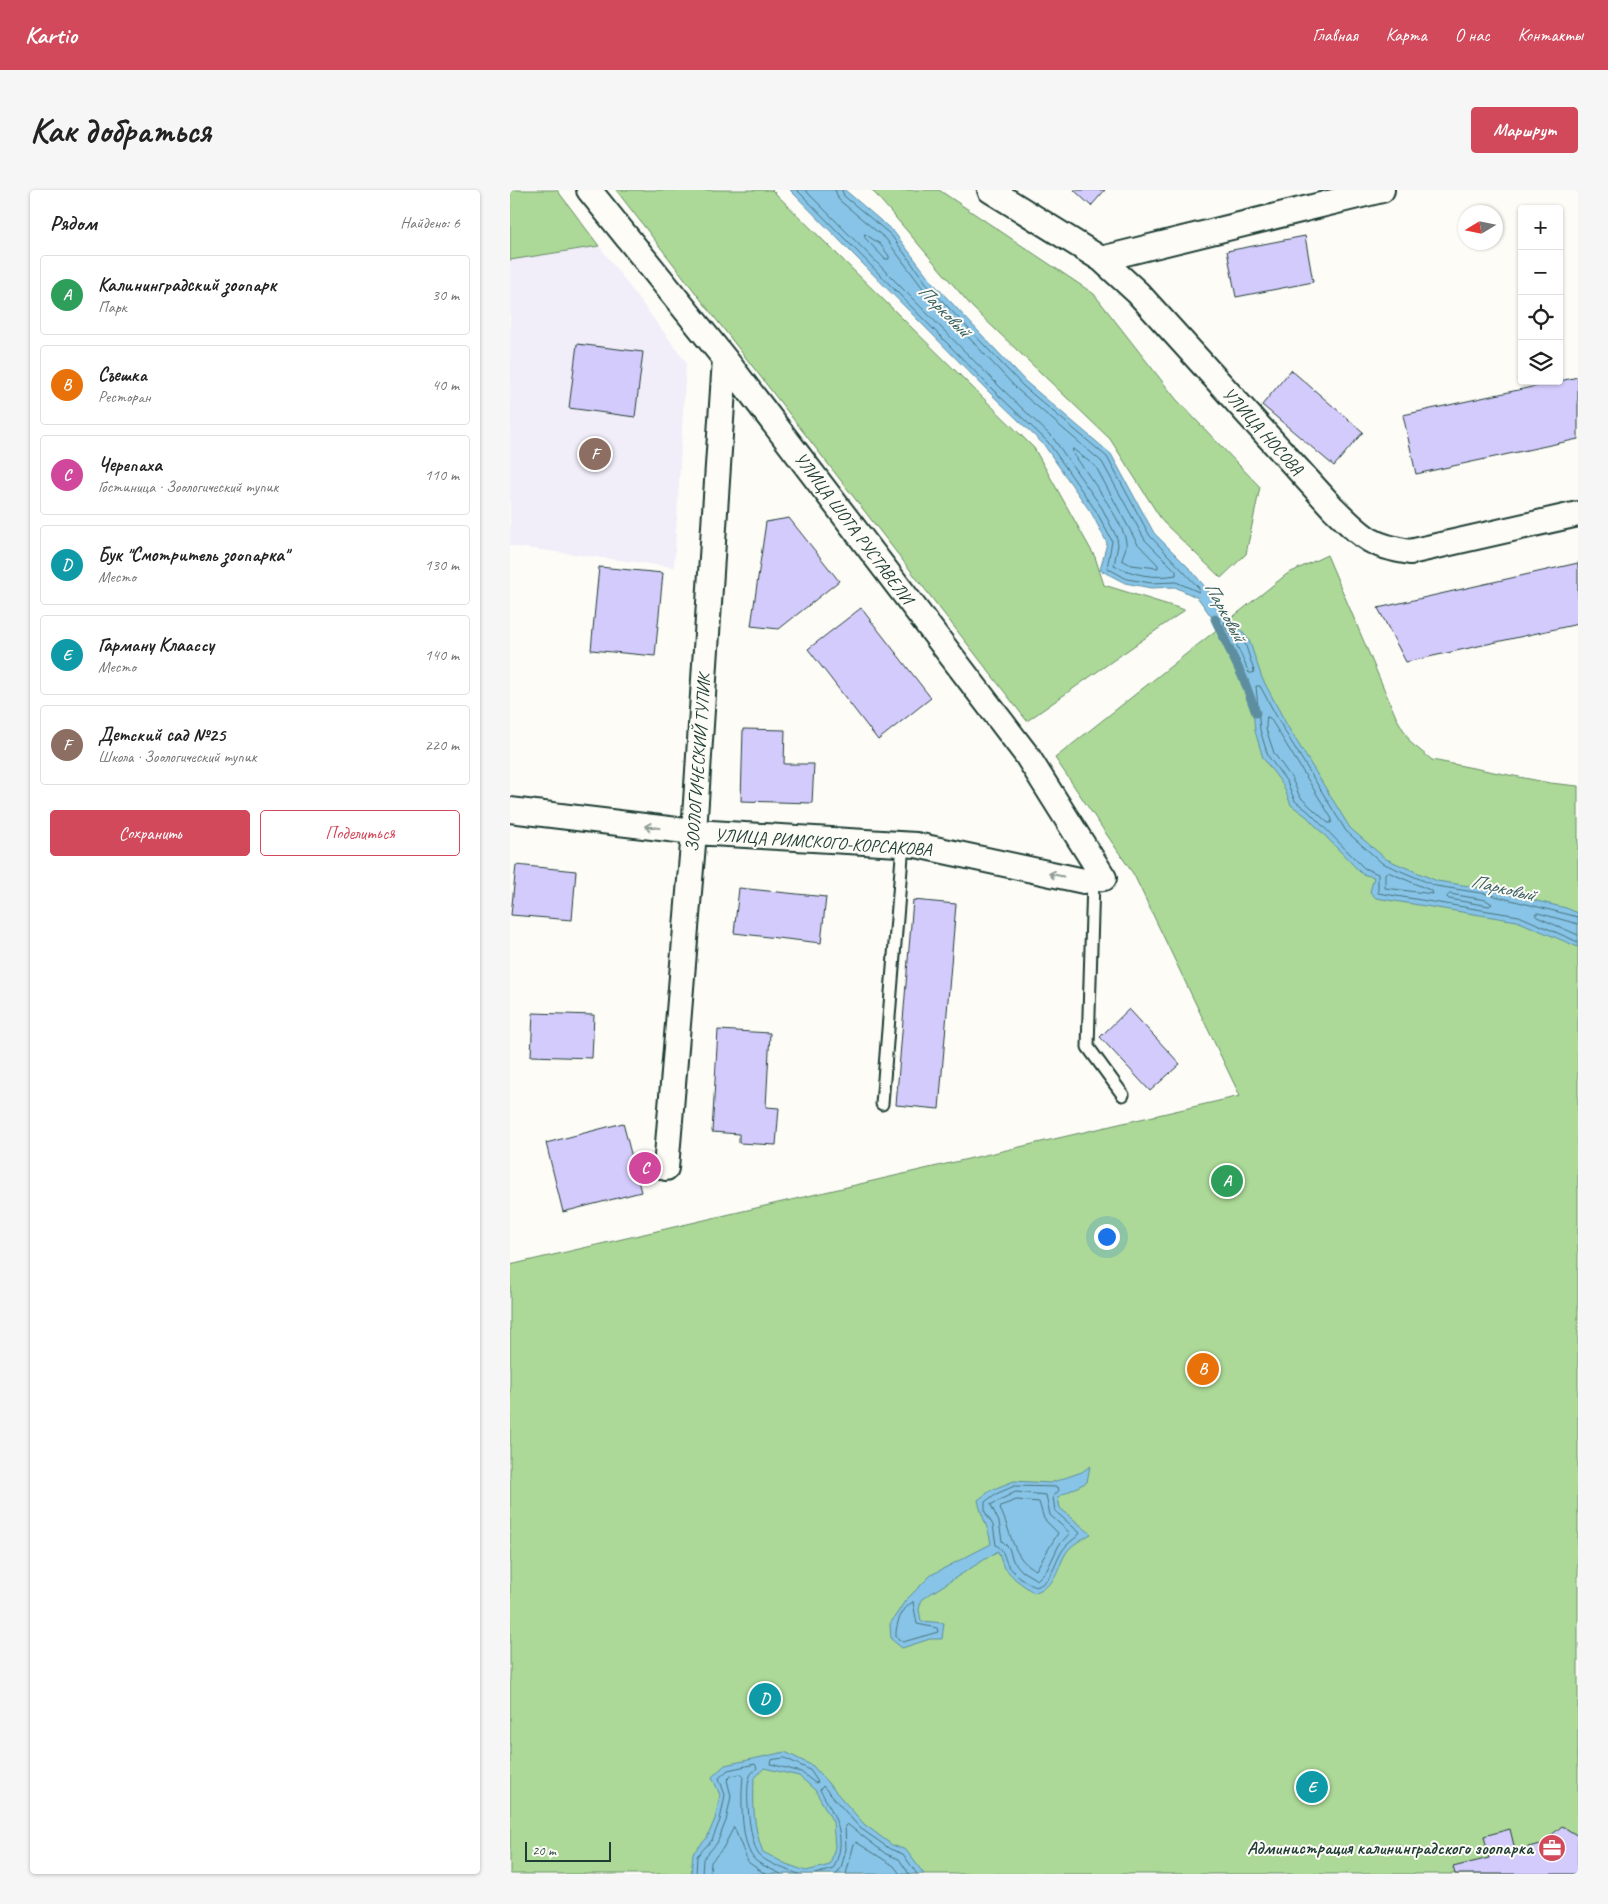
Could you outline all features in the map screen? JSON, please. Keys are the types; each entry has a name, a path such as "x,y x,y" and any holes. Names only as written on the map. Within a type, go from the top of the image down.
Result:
{"street":[{"name":"УЛИЦА ШОТА РУСТАВЕЛИ","path":"589,190 725,359 1026,754 1099,880"},
{"name":"УЛИЦА НОСОВА","path":"990,190 1101,259 1138,293 1333,508 1365,539 1385,548 1410,552 1578,514"},
{"path":"1101,259 1382,190"},
{"name":"ЗООЛОГИЧЕСКИЙ ТУПИК","path":"666,1168 694,832 725,359"},
{"name":"УЛИЦА РИМСКОГО-КОРСАКОВА","path":"510,810 694,832 916,845 1084,881 1099,880"}],"lane":[{"path":"882,1104 903,844"},
{"path":"1099,880 1088,1047 1123,1094"}],"shaded area":[{"path":"599,246 686,362 674,567 510,546 510,260"}],"green space":[{"path":"510,190 557,190 599,246 510,260"},
{"path":"616,190 772,190 1034,448 1095,557 1104,585 1185,610 1027,721"},
{"path":"872,190 939,190 1094,294 1176,399 1260,487 1246,554 1221,578 1163,522 1110,439 973,308"},
{"path":"1327,555 1396,717 1411,743 1432,760 1550,783 1578,786 1578,1874 510,1874 510,1265 1240,1096 1134,875 1055,758 1287,574"}],"water":[{"path":"790,190 845,190 894,232 933,283 1026,382 1111,454 1154,533 1191,570 1249,640 1262,678 1288,727 1350,828 1386,859 1437,881 1488,889 1566,908 1578,913 1578,947 1517,921 1376,898 1370,892 1374,877 1362,874 1306,816 1291,805 1283,785 1263,758 1255,731 1251,689 1230,643 1198,598 1175,587 1151,588 1125,583 1100,570 1107,543 1092,514 1044,445 990,393"},
{"path":"1090,1466 1087,1482 1058,1497 1060,1508 1091,1534 1068,1550 1053,1580 1049,1584 1034,1593 1015,1579 1003,1566 998,1551 922,1599 919,1609 921,1621 944,1623 942,1639 930,1639 902,1648 891,1639 890,1624 905,1601 931,1575 991,1544 978,1500 991,1490 1014,1481 1050,1483 1082,1472"},
{"path":"785,1752 813,1766 864,1824 892,1845 906,1850 924,1874 691,1874 693,1853 707,1838 715,1819 720,1795 712,1777 725,1765","holes":["764,1768 799,1776 815,1790 833,1822 835,1847 830,1865 806,1871 786,1864 763,1852 754,1816 754,1779"]}],"building":[{"path":"1074,190 1105,190 1091,206"},
{"path":"1305,236 1313,282 1236,297 1227,251"},
{"path":"577,344 643,352 635,417 569,408"},
{"path":"1291,370 1363,432 1334,466 1262,405"},
{"path":"1578,377 1578,439 1416,474 1403,415 1541,385 1563,385 1563,380"},
{"path":"789,518 839,581 779,629 751,626 766,522"},
{"path":"1578,563 1578,624 1406,662 1378,608"},
{"path":"599,567 663,573 655,656 591,650"},
{"path":"861,608 931,698 878,740 808,649"},
{"path":"743,729 785,730 784,764 814,764 812,803 741,801"},
{"path":"516,865 576,871 572,920 511,915"},
{"path":"739,888 826,897 821,943 734,933"},
{"path":"913,900 956,904 939,1109 896,1105"},
{"path":"1129,1009 1180,1064 1150,1091 1100,1037"},
{"path":"533,1013 594,1015 592,1058 531,1056"},
{"path":"718,1030 770,1033 766,1107 779,1108 776,1145 739,1143 739,1134 712,1132"},
{"path":"623,1123 641,1192 563,1212 546,1143"},
{"name":"Администрация калининградского зоопарка","path":"1562,1826 1578,1836 1578,1874 1455,1874 1453,1867 1489,1858 1484,1836 1510,1829 1515,1850 1541,1844"}],"waterway":[{"name":"Парковый","path":"1215,619 1244,680 1256,713"}],"place":[{"name":"Детский сад №25","path":"595,454"},
{"name":"Черепаха","path":"645,1168"},
{"name":"Калининградский зоопарк","path":"1227,1181"},
{"name":"Съешка","path":"1203,1369"},
{"name":"Бук \"Смотритель зоопарка\"","path":"765,1699"},
{"name":"Гарману Клаассу","path":"1312,1787"},
{"name":"Администрация калининградского зоопарка","path":"1552,1848"}]}
